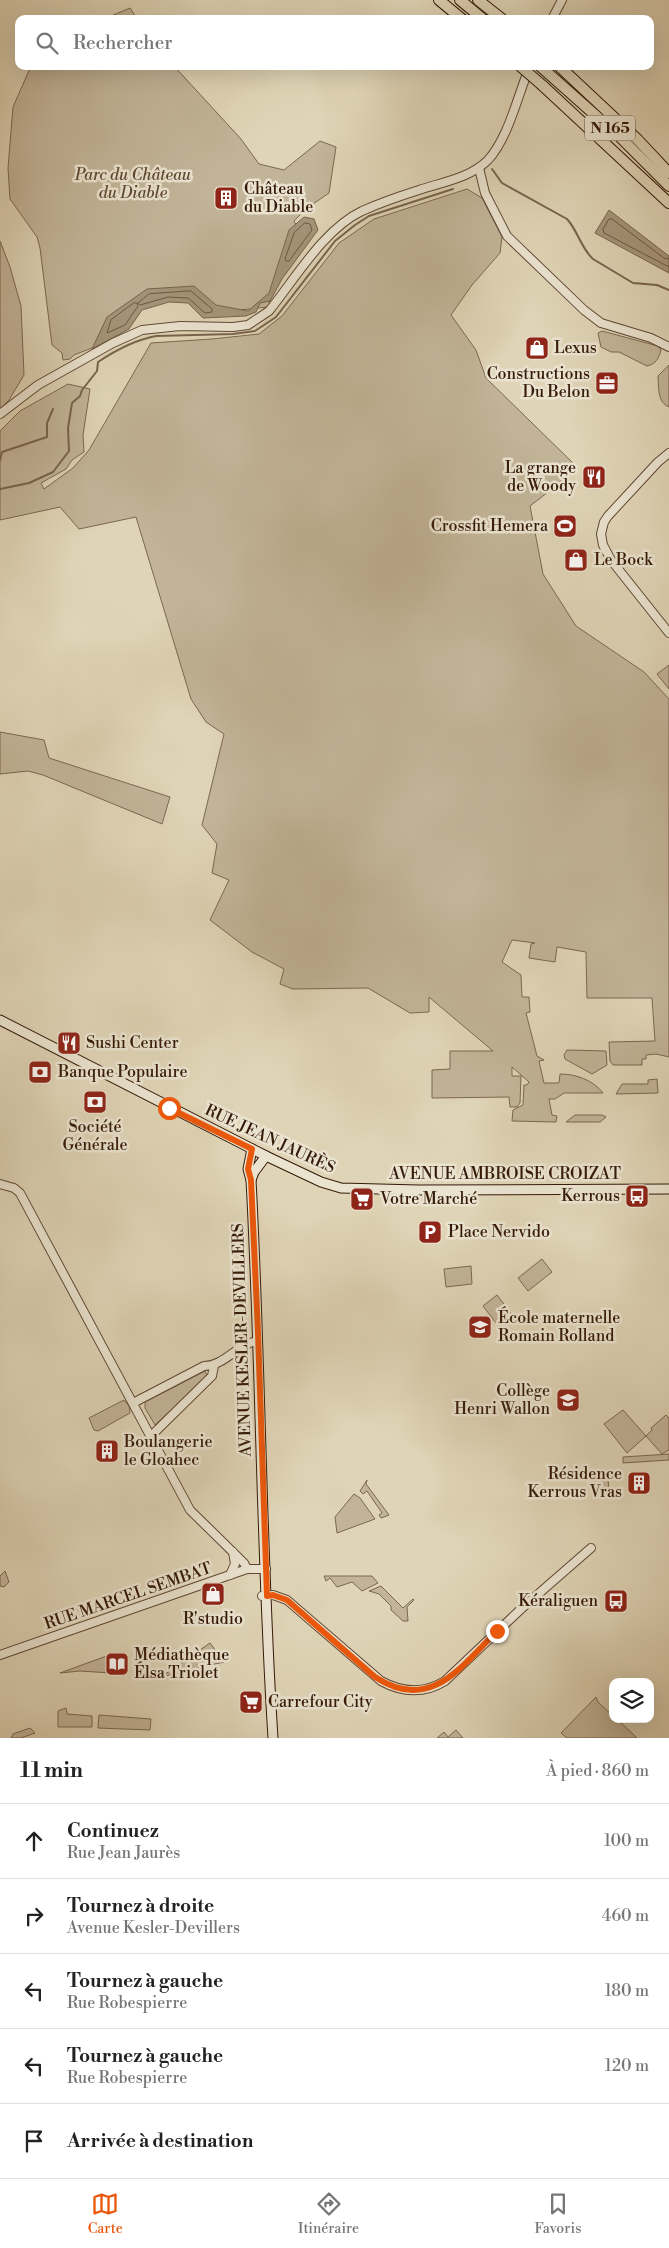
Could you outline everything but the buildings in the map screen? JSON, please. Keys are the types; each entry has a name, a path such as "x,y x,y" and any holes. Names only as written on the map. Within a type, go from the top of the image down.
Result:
{"highway":[{"path":"439,0 457,15"},
{"path":"460,0 478,15"},
{"path":"478,0 497,15"},
{"name":"N 165","path":"525,70 669,203"},
{"name":"N 165","path":"545,70 621,138 669,186"},
{"path":"563,70 638,140 669,173"}],"main road":[{"name":"RUE JEAN JAURÈS","path":"0,1020 266,1156 321,1182 341,1188"},
{"name":"AVENUE KESLER-DEVILLERS","path":"252,1149 248,1169 251,1180 258,1341 265,1596 273,1738"},
{"path":"251,1180 260,1162 266,1156"},
{"name":"AVENUE AMBROISE CROIZAT","path":"341,1188 411,1190 669,1189"},
{"name":"AVENUE KESLER-DEVILLERS","path":"265,1596 267,1738"}],"street":[{"path":"554,15 562,0"},
{"path":"0,414 38,385 113,343 142,330 180,326 233,327 248,325 259,319 269,311 324,240 344,222 361,212 411,192 466,175 479,168 499,144 528,70"},
{"path":"479,168 486,193 507,236 584,310 601,323 651,338 669,347"},
{"path":"669,453 658,462 608,516 604,522 602,534 603,545 612,560 669,633"},
{"path":"0,1184 14,1188 20,1193 190,1510 233,1552 247,1569"},
{"path":"133,1403 204,1366 214,1366 243,1347 258,1341"},
{"path":"151,1436 212,1376 214,1366"},
{"path":"265,1596 273,1595 287,1600 381,1681 400,1689 419,1691 431,1688 445,1681 521,1609 591,1548"},
{"path":"230,1575 235,1564 233,1552"},
{"name":"RUE MARCEL SEMBAT","path":"0,1655 247,1569 264,1568"}],"green space":[{"path":"130,8 134,15 113,15"},
{"name":"Parc du Château du Diable","path":"29,70 178,70 241,139 259,164 284,170 320,141 336,147 329,193 306,209 294,221 298,228 287,246 268,307 230,311 150,293 97,346 74,355 70,359 63,360 62,353 52,345 37,237 10,199 8,168 13,107"},
{"path":"467,189 482,198 502,237 500,253 472,285 451,315 476,350 486,378 575,465 557,485 530,506 543,574 576,626 644,672 669,699 669,1057 656,1054 646,1055 646,1059 642,1059 642,1065 613,1065 610,1061 609,1042 655,1041 652,998 587,998 586,952 557,947 555,962 529,958 531,944 535,943 512,940 502,962 521,975 522,997 529,997 530,1012 526,1013 537,1056 544,1060 539,1061 544,1083 559,1083 560,1074 572,1075 589,1081 603,1093 564,1093 555,1099 549,1099 552,1115 557,1116 556,1122 512,1121 513,1110 523,1105 524,1085 527,1085 529,1082 512,1067 512,1076 521,1076 520,1103 517,1107 510,1107 509,1097 432,1098 432,1070 450,1069 450,1051 493,1051 429,997 429,1012 410,1013 368,988 293,989 280,984 284,969 252,952 210,920 229,880 212,873 217,844 202,825 224,734 206,722 191,699 136,517 79,529 60,507 0,520 0,431 20,411 68,384 90,389 83,435 84,452 72,460 66,469 41,483 44,489 73,468 89,450 151,343 259,334 282,316 339,243 374,219"},
{"path":"0,241 10,267 21,306 24,375 9,400 0,409"},
{"path":"602,331 658,346 661,350 659,356 655,362 647,366 619,352 611,352 601,347 598,333"},
{"path":"669,365 669,407 662,402 658,376"},
{"path":"669,665 669,689 657,674"},
{"path":"0,732 44,740 49,758 170,797 162,824 43,775 28,771 0,774"},
{"path":"567,1050 606,1051 607,1065 592,1074 565,1059 564,1055"},
{"path":"657,1079 658,1093 616,1094 622,1084 648,1084 648,1080"},
{"path":"575,1115 602,1115 606,1117 600,1122 566,1122"},
{"path":"542,1259 552,1272 528,1291 518,1278"},
{"path":"471,1266 472,1284 446,1287 444,1269"},
{"path":"497,1295 513,1316 499,1327 483,1306"},
{"path":"205,1371 207,1376 155,1425 145,1408 145,1402"},
{"path":"124,1400 129,1406 130,1413 98,1431 94,1430 89,1418"},
{"path":"623,1410 646,1436 627,1453 604,1424"},
{"path":"666,1415 669,1418 669,1450 662,1454 646,1436 652,1430 651,1428"},
{"path":"669,1454 669,1460 623,1463 623,1457"},
{"path":"608,1476 609,1492 602,1493 595,1480 598,1477"},
{"path":"367,1480 366,1484 389,1515 381,1518 379,1515 382,1513 367,1491 363,1494 360,1491"},
{"path":"354,1494 360,1498 375,1519 337,1533 335,1517"},
{"path":"5,1571 9,1582 4,1587 0,1586 0,1576"},
{"path":"324,1576 372,1576 378,1583 362,1591 352,1582 337,1587 330,1578 326,1581"},
{"path":"381,1586 403,1608 414,1600 407,1607 408,1621 403,1621 391,1610 391,1606 379,1594 369,1591"},
{"path":"210,1643 224,1662 161,1677"},
{"path":"112,1654 111,1673 80,1671 60,1673"},
{"path":"596,1697 598,1702 609,1712 609,1723 621,1723 637,1738 567,1738 561,1733"},
{"path":"66,1708 67,1714 92,1716 92,1727 58,1727 58,1711"},
{"path":"99,1715 151,1719 150,1730 98,1728"},
{"path":"30,1728 35,1733 21,1738 11,1738 13,1734"},
{"path":"456,1730 463,1738 437,1738 444,1732 448,1737"}],"water":[{"path":"609,210 669,256 669,273 595,233"},
{"path":"304,217 314,219 318,230 282,279 270,301 260,303 256,312 246,316 203,318 188,303 169,302 142,310 129,329 92,349 107,317 147,289 194,286 216,305 248,311 269,293 289,230"}],"waterway":[{"path":"492,169 502,183 567,219 585,250 593,259 633,283 657,285 669,290"},
{"path":"0,489 29,483 53,472 69,451 68,428 72,403 80,396 82,390 97,371 98,362 125,346 156,336 233,334 255,331 276,317 335,241 355,225 369,216 453,189"},
{"path":"0,460 2,452 47,437 47,423 53,409"}],"place":[{"name":"Château du Diable","path":"226,198"},
{"name":"Lexus","path":"537,348"},
{"name":"Constructions Du Belon","path":"607,383"},
{"name":"La grange de Woody","path":"594,477"},
{"name":"Crossfit Hemera","path":"565,526"},
{"name":"Le Bock","path":"576,560"},
{"name":"Sushi Center","path":"69,1043"},
{"name":"Banque Populaire","path":"40,1072"},
{"name":"Société Générale","path":"95,1102"},
{"name":"Kerrous","path":"637,1196"},
{"name":"Votre Marché","path":"362,1199"},
{"name":"Place Nervido","path":"430,1232"},
{"name":"École maternelle Romain Rolland","path":"480,1327"},
{"name":"Collège Henri Wallon","path":"568,1400"},
{"name":"Boulangerie le Gloahec","path":"107,1451"},
{"name":"Résidence Kerrous Vras","path":"639,1483"},
{"name":"R'studio","path":"213,1594"},
{"name":"Kéraliguen","path":"616,1601"},
{"name":"Médiathèque Élsa Triolet","path":"117,1664"},
{"name":"Carrefour City","path":"251,1702"}],"route":[{"path":"169,1108 252,1149 248,1169 251,1180 258,1332 267,1596 273,1595 287,1600 375,1677 387,1684 407,1691 425,1690 445,1681 497,1631"}]}
